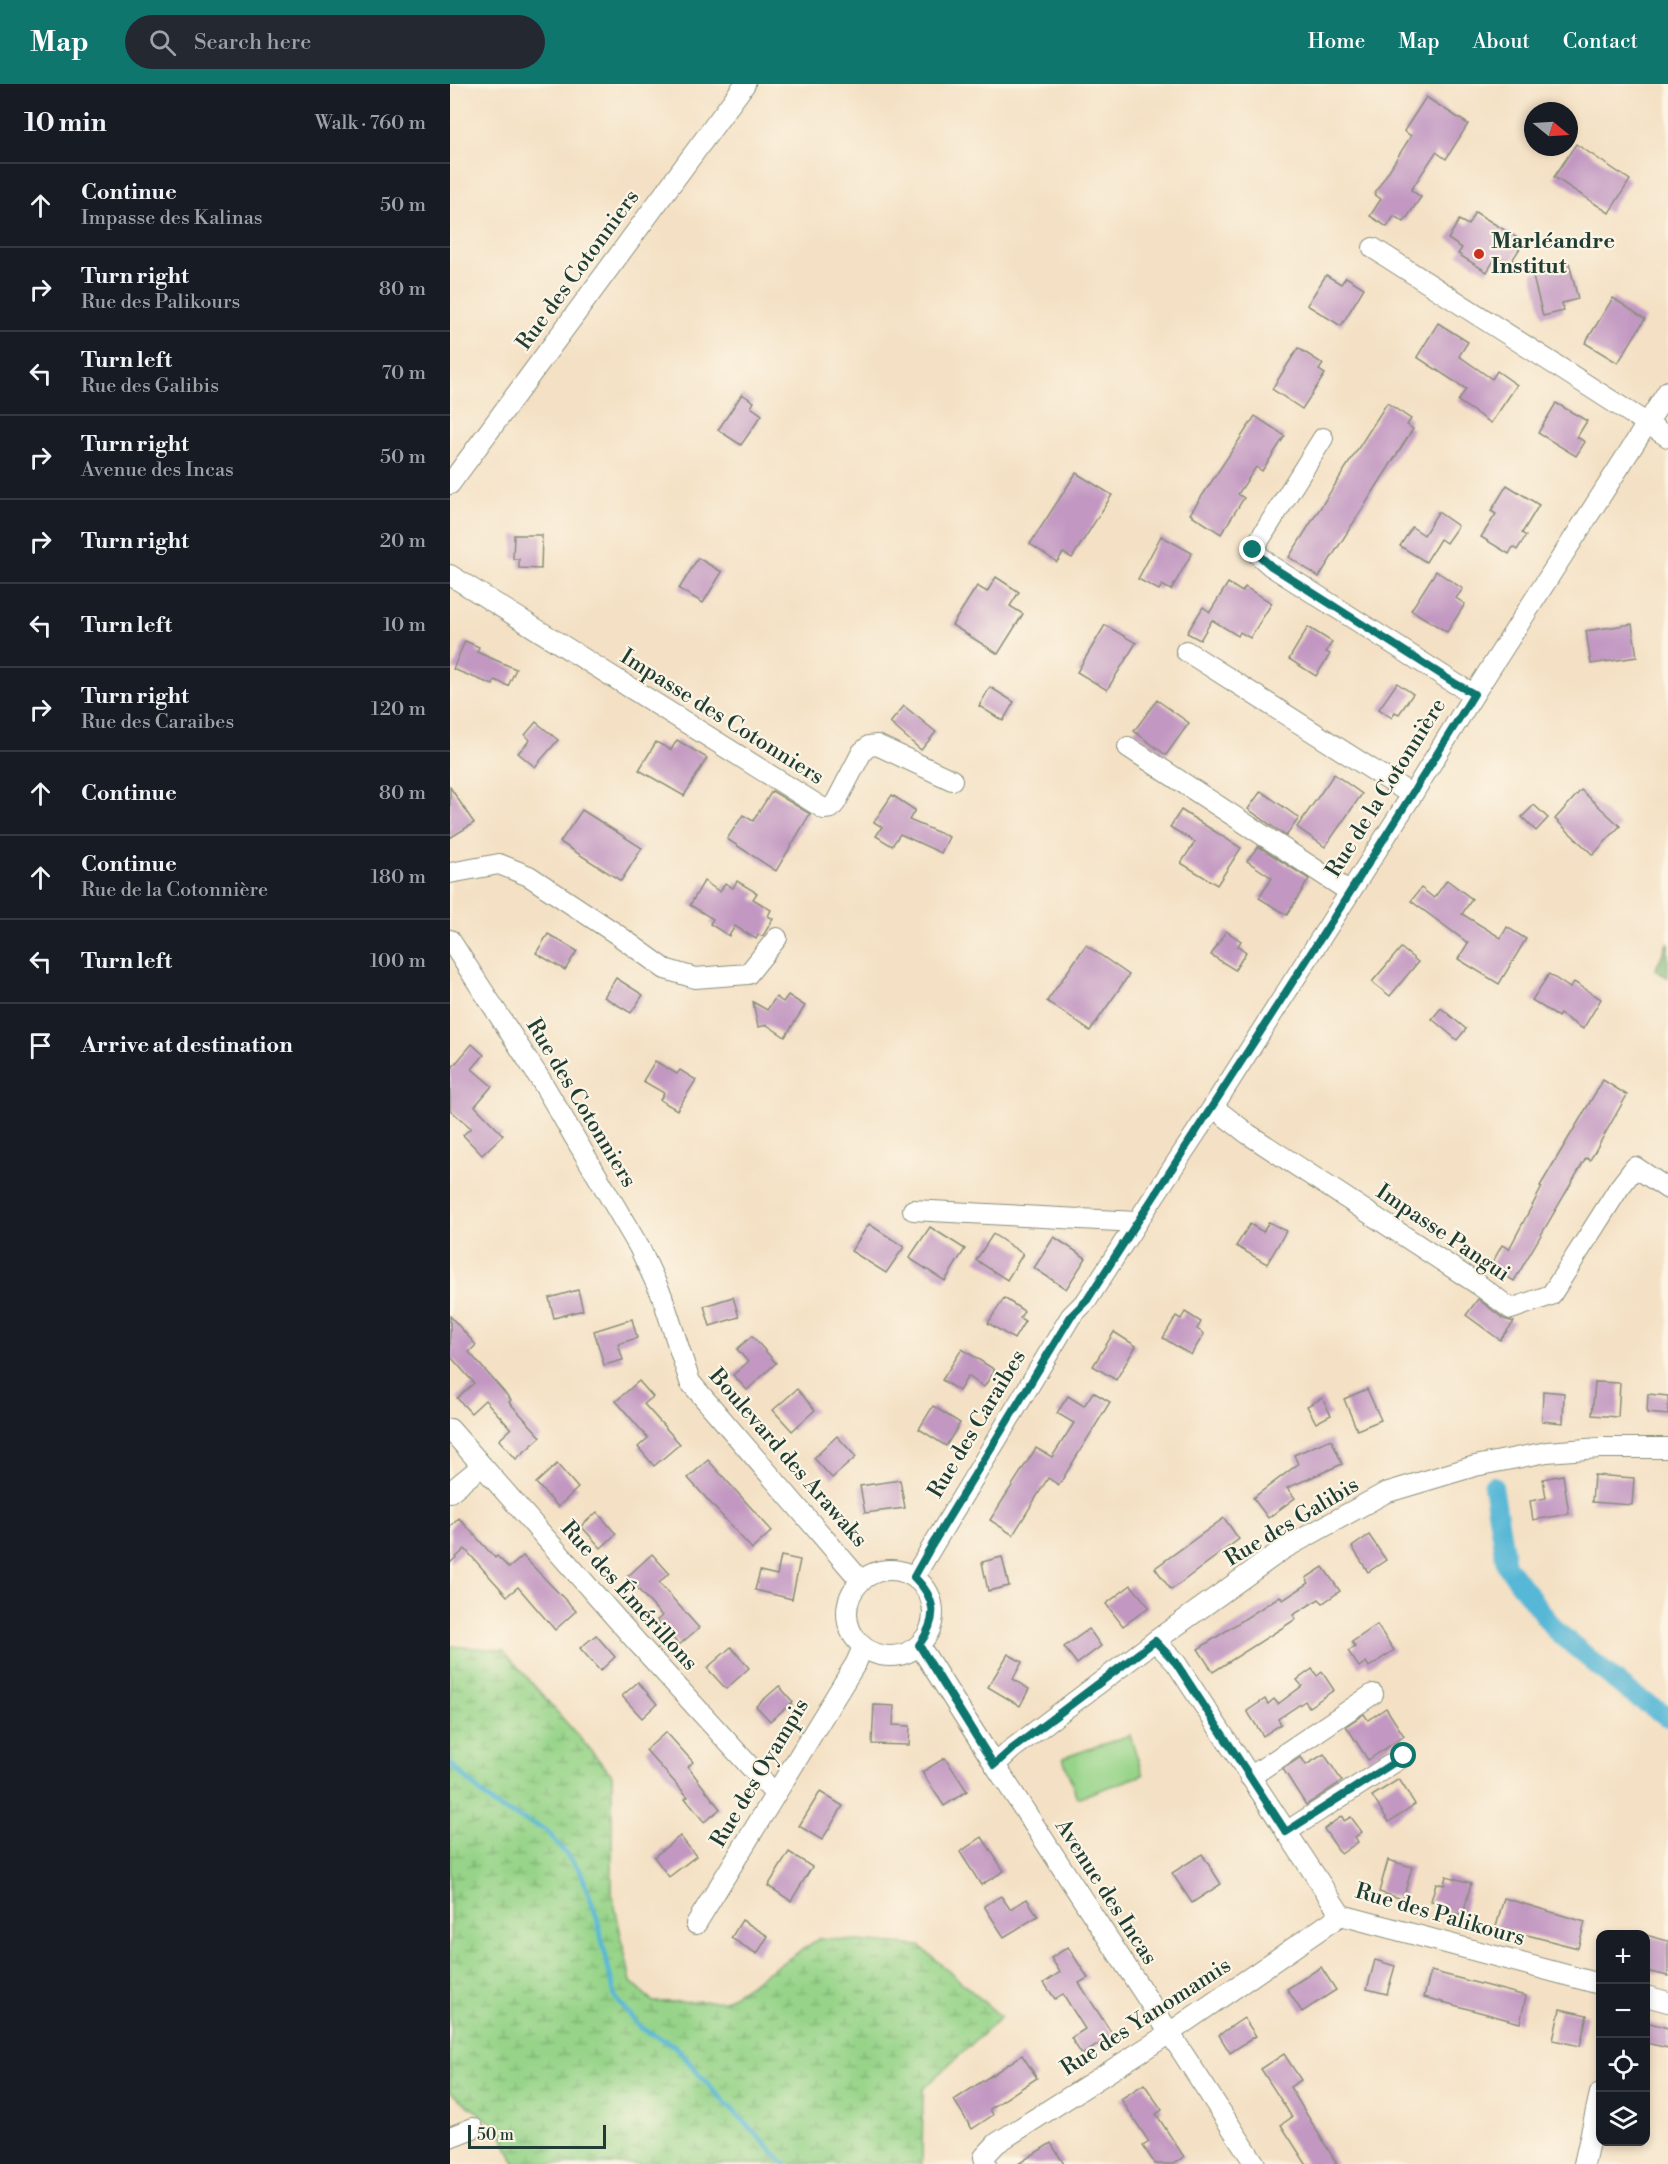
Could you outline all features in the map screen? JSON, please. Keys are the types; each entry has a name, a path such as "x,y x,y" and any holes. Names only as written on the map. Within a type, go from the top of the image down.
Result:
{"street":[{"name":"Rue des Cotonniers","path":"450,484 745,84"},
{"path":"1373,248 1668,437"},
{"name":"Rue de la Cotonnière","path":"1137,1222 1412,795 1668,391"},
{"path":"1323,438 1253,550 1271,566 1474,694"},
{"name":"Impasse des Cotonniers","path":"450,575 824,809 831,808 836,802 862,752 869,746 877,745 952,780"},
{"path":"1186,651 1412,795"},
{"path":"1128,747 1350,892"},
{"path":"450,873 499,864 529,876 665,969 695,978 748,974 777,938"},
{"name":"Rue des Cotonniers","path":"450,940 542,1082 639,1247 662,1296"},
{"name":"Impasse Pangui","path":"1208,1113 1248,1134 1479,1285 1511,1309 1551,1295 1635,1167 1668,1189"},
{"path":"913,1210 1137,1222"},
{"name":"Rue des Caraibes","path":"914,1577 1071,1316 1087,1300 1137,1222"},
{"name":"Boulevard des Arawaks","path":"662,1296 690,1382 861,1581"},
{"name":"Rue des Émérillons","path":"450,1429 635,1640 775,1794"},
{"name":"Rue des Galibis","path":"994,1765 1155,1641 1282,1550 1385,1493 1475,1466 1547,1452 1600,1448 1668,1448"},
{"path":"450,1492 483,1466"},
{"path":"893,1570 914,1577 925,1588 932,1602 933,1618 928,1633 919,1645 897,1656 885,1656 863,1647 854,1636 848,1622 847,1607 852,1593 861,1581 871,1574 893,1570"},
{"name":"Rue des Palikours","path":"1155,1641 1176,1663 1341,1915 1596,1983"},
{"name":"Avenue des Incas","path":"919,1645 994,1765 1255,2164"},
{"name":"Rue des Oyampis","path":"696,1924 856,1663 863,1647"},
{"path":"1250,1777 1372,1694"},
{"path":"1286,1832 1404,1756"},
{"name":"Rue des Yanomamis","path":"986,2164 984,2157 997,2143 1169,2032 1341,1915"},
{"path":"1650,1997 1668,2002"},
{"path":"1584,2164 1596,2111"},
{"path":"450,2137 473,2128"}],"green space":[{"path":"1668,942 1668,978 1655,970"},
{"path":"450,1646 503,1650 612,1775 612,1893 631,1982 653,2002 724,2001 820,1938 920,1946 1001,2017 923,2089 922,2164 515,2164 499,2128 450,2092"},
{"path":"1130,1735 1143,1775 1077,1798 1063,1758"}],"building":[{"path":"1426,97 1468,124 1446,159 1436,152 1411,190 1421,197 1404,222 1394,216 1387,227 1370,216 1381,199 1374,194 1411,136 1404,131"},
{"path":"1578,145 1630,180 1609,213 1554,177 1568,156 1578,156"},
{"path":"1475,212 1524,242 1509,265 1496,257 1487,272 1458,254 1462,248 1448,239 1459,220 1468,225"},
{"path":"1569,263 1578,299 1562,303 1564,311 1543,316 1532,273"},
{"path":"1326,275 1341,284 1346,277 1364,288 1341,326 1307,305"},
{"path":"1613,298 1645,319 1618,363 1585,343"},
{"path":"1438,323 1468,342 1459,356 1492,379 1497,371 1517,385 1491,423 1458,401 1466,389 1417,357"},
{"path":"1298,348 1323,364 1319,370 1325,374 1302,409 1272,389"},
{"path":"742,394 754,402 751,407 762,415 741,445 718,430"},
{"path":"1387,403 1411,419 1407,425 1413,429 1319,577 1289,557"},
{"path":"1556,403 1587,421 1577,437 1585,442 1576,456 1538,433"},
{"path":"1255,416 1285,436 1262,471 1256,467 1238,494 1244,498 1221,534 1190,514"},
{"path":"1076,473 1112,495 1072,558 1063,553 1057,562 1030,544"},
{"path":"1507,485 1539,505 1522,533 1526,536 1517,550 1513,547 1509,554 1481,537 1496,514 1491,511"},
{"path":"1438,512 1458,526 1446,543 1440,539 1426,562 1400,546 1412,527 1424,535"},
{"path":"514,535 542,535 541,569 519,568 519,559 513,559"},
{"path":"1161,536 1192,553 1171,590 1162,585 1159,590 1138,579"},
{"path":"698,558 722,572 703,603 679,589"},
{"path":"1436,571 1463,589 1456,598 1465,604 1447,632 1411,610"},
{"path":"996,577 1019,592 1010,606 1023,614 998,654 952,625 977,586 987,592"},
{"path":"1228,583 1242,592 1245,587 1272,603 1250,638 1240,632 1238,636 1212,620 1200,640 1187,633 1203,607 1210,612"},
{"path":"1632,624 1637,657 1591,664 1586,631"},
{"path":"1105,625 1136,643 1107,690 1077,672"},
{"path":"1308,627 1332,642 1326,652 1330,654 1316,676 1289,659"},
{"path":"465,641 479,647 477,652 516,669 508,686 495,680 493,685 453,669"},
{"path":"1397,683 1413,694 1399,714 1395,712 1392,718 1379,709"},
{"path":"990,687 1014,702 1003,721 979,706"},
{"path":"1157,700 1189,723 1166,755 1134,731"},
{"path":"904,706 936,732 921,750 890,723"},
{"path":"536,722 558,740 535,767 518,753 530,740 525,735"},
{"path":"677,740 707,758 684,796 639,770 656,742 671,750"},
{"path":"1334,774 1362,794 1325,847 1297,827"},
{"path":"450,787 474,823 450,838"},
{"path":"1581,790 1620,826 1593,855 1555,819"},
{"path":"772,791 810,814 776,871 727,839 743,815 753,821"},
{"path":"1261,791 1299,818 1286,836 1248,809"},
{"path":"892,795 915,810 909,820 949,837 941,853 900,834 892,846 876,836 882,827 874,822"},
{"path":"1534,805 1548,818 1536,831 1522,817"},
{"path":"582,810 642,848 621,881 560,842"},
{"path":"1181,810 1241,848 1217,885 1181,863 1195,842 1170,827"},
{"path":"1258,846 1309,879 1287,915 1259,898 1272,878 1247,861"},
{"path":"1447,880 1472,899 1462,914 1501,938 1507,927 1526,939 1499,984 1458,959 1468,943 1411,901 1421,888 1434,898"},
{"path":"704,881 720,892 725,883 733,888 737,881 757,893 753,899 771,910 768,916 773,919 763,936 758,935 756,939 735,926 729,936 710,924 713,919 690,905"},
{"path":"1226,931 1241,941 1238,946 1246,952 1235,970 1211,955"},
{"path":"548,934 577,951 565,970 536,953"},
{"path":"1086,945 1129,975 1090,1031 1047,1001"},
{"path":"1401,948 1418,962 1390,996 1372,982"},
{"path":"1549,974 1570,988 1574,982 1601,999 1583,1029 1560,1014 1558,1017 1532,1000"},
{"path":"616,978 643,995 631,1013 604,997"},
{"path":"788,995 805,1006 785,1037 767,1025 758,1027 753,1002 767,1010 776,997 783,1002"},
{"path":"1441,1008 1466,1029 1457,1040 1432,1019"},
{"path":"472,1044 484,1055 472,1069 492,1086 475,1106 503,1135 482,1155 463,1135 471,1128 450,1110 450,1070"},
{"path":"655,1061 677,1074 680,1070 696,1080 677,1110 660,1100 664,1093 643,1081"},
{"path":"1603,1080 1627,1095 1590,1160 1586,1158 1514,1281 1490,1267 1502,1245 1509,1249 1542,1187 1540,1186"},
{"path":"1269,1222 1286,1231 1267,1264 1236,1246 1250,1224 1263,1232"},
{"path":"869,1224 904,1247 886,1273 851,1251"},
{"path":"930,1227 965,1249 945,1281 909,1258"},
{"path":"993,1234 1023,1254 1007,1280 976,1260"},
{"path":"1054,1237 1086,1258 1066,1289 1034,1268"},
{"path":"578,1290 583,1310 554,1318 549,1298"},
{"path":"733,1297 739,1317 710,1326 704,1306"},
{"path":"1004,1298 1024,1311 1020,1318 1025,1321 1014,1339 988,1323"},
{"path":"1478,1299 1504,1319 1514,1322 1500,1340 1466,1315"},
{"path":"1185,1312 1201,1322 1197,1329 1204,1334 1191,1355 1163,1338 1176,1316 1181,1319"},
{"path":"450,1316 476,1345 469,1352 541,1437 516,1459 499,1440 511,1429 485,1400 471,1413 457,1398 474,1383 450,1356"},
{"path":"632,1319 637,1338 618,1344 623,1360 604,1365 594,1331"},
{"path":"1114,1332 1136,1346 1116,1380 1093,1366"},
{"path":"752,1336 776,1363 747,1390 733,1375 748,1362 737,1349"},
{"path":"962,1349 995,1370 984,1387 968,1376 959,1391 942,1380"},
{"path":"639,1381 653,1397 644,1404 680,1444 654,1466 638,1447 648,1438 616,1401"},
{"path":"1595,1382 1620,1383 1618,1417 1592,1415"},
{"path":"797,1389 815,1410 792,1431 773,1410"},
{"path":"1367,1389 1381,1420 1357,1430 1344,1399"},
{"path":"1543,1391 1564,1393 1563,1423 1542,1421"},
{"path":"1093,1392 1110,1402 1059,1485 1048,1478 1013,1535 990,1520 1036,1448 1052,1457 1074,1423 1057,1413 1068,1396 1084,1406"},
{"path":"1648,1394 1668,1396 1668,1415 1647,1413"},
{"path":"1322,1398 1331,1415 1316,1423 1307,1406"},
{"path":"933,1406 960,1423 946,1446 919,1429"},
{"path":"837,1436 856,1457 832,1478 814,1458"},
{"path":"1331,1439 1342,1464 1287,1488 1295,1498 1268,1518 1253,1498 1298,1464 1294,1455"},
{"path":"708,1460 772,1531 752,1549 688,1478"},
{"path":"557,1464 578,1488 558,1507 536,1483"},
{"path":"1563,1475 1569,1514 1533,1520 1530,1501 1546,1498 1543,1479"},
{"path":"1594,1475 1634,1478 1632,1505 1592,1502"},
{"path":"900,1480 905,1508 865,1513 860,1486"},
{"path":"597,1512 616,1534 601,1548 581,1526"},
{"path":"459,1518 495,1558 497,1556 509,1568 523,1556 576,1611 555,1630 518,1587 507,1596 465,1549 450,1563 450,1527"},
{"path":"1224,1518 1239,1539 1171,1590 1155,1568"},
{"path":"1369,1535 1386,1560 1368,1572 1352,1547"},
{"path":"652,1554 669,1573 659,1583 699,1628 679,1645 657,1620 662,1616 627,1577"},
{"path":"781,1556 800,1560 792,1599 755,1590 760,1571 777,1575"},
{"path":"1002,1557 1009,1586 988,1591 982,1562"},
{"path":"1323,1567 1340,1591 1323,1603 1319,1599 1293,1615 1296,1619 1213,1672 1198,1649 1280,1596 1283,1600 1309,1583 1306,1578"},
{"path":"1131,1585 1149,1607 1123,1626 1106,1604"},
{"path":"1377,1625 1394,1650 1369,1667 1366,1662 1359,1667 1348,1651 1355,1647 1352,1642"},
{"path":"1089,1629 1101,1646 1077,1664 1064,1647"},
{"path":"596,1635 615,1657 600,1671 580,1648"},
{"path":"731,1647 749,1668 726,1689 707,1668"},
{"path":"1008,1654 1022,1662 1013,1679 1029,1689 1020,1706 988,1687"},
{"path":"1312,1669 1317,1676 1322,1672 1334,1690 1309,1707 1305,1701 1278,1719 1281,1724 1263,1736 1247,1711 1265,1699 1268,1704 1274,1699 1278,1704 1302,1686 1297,1680"},
{"path":"638,1682 657,1704 642,1718 622,1696"},
{"path":"779,1686 793,1702 770,1721 756,1706"},
{"path":"874,1705 894,1706 893,1725 910,1726 909,1745 872,1744"},
{"path":"1386,1708 1404,1736 1368,1760 1346,1726 1364,1714 1368,1720"},
{"path":"666,1732 693,1762 688,1767 720,1809 704,1822 685,1798 688,1797 646,1750"},
{"path":"1324,1754 1342,1781 1306,1805 1283,1769 1301,1757 1306,1765"},
{"path":"945,1758 967,1791 944,1806 922,1772"},
{"path":"1399,1779 1415,1804 1389,1822 1372,1796"},
{"path":"820,1792 843,1806 822,1840 799,1826"},
{"path":"1342,1816 1344,1821 1351,1817 1362,1832 1355,1837 1358,1842 1341,1854 1324,1829"},
{"path":"680,1836 696,1856 669,1877 654,1857"},
{"path":"982,1837 1004,1871 981,1885 960,1852"},
{"path":"789,1852 812,1867 791,1901 768,1886"},
{"path":"1202,1854 1221,1884 1192,1903 1172,1873"},
{"path":"1388,1860 1412,1867 1403,1899 1379,1892"},
{"path":"1446,1876 1471,1883 1463,1915 1438,1909 1440,1903 1431,1901 1436,1883 1444,1885"},
{"path":"1001,1896 1010,1909 1027,1899 1038,1916 1004,1937 984,1906"},
{"path":"1504,1898 1585,1922 1578,1948 1496,1927"},
{"path":"742,1920 768,1936 757,1954 731,1938"},
{"path":"1650,1936 1668,1941 1668,1976 1650,1972"},
{"path":"1068,1947 1088,1978 1079,1983 1113,2035 1082,2055 1071,2038 1085,2029 1063,1994 1055,1999 1044,1983 1060,1972 1051,1958"},
{"path":"1375,1960 1395,1966 1387,1994 1367,1989"},
{"path":"1321,1967 1336,1990 1302,2012 1287,1989"},
{"path":"1431,1971 1526,1996 1520,2023 1424,1997"},
{"path":"1560,2009 1587,2015 1580,2046 1553,2040"},
{"path":"1244,2018 1256,2036 1230,2053 1219,2035"},
{"path":"1650,2023 1668,2028 1668,2048 1650,2044"},
{"path":"1284,2054 1301,2080 1290,2087 1337,2164 1306,2164 1281,2125 1292,2117 1261,2069"},
{"path":"1022,2055 1037,2078 990,2109 993,2115 972,2129 954,2100"},
{"path":"1144,2084 1162,2110 1156,2114 1184,2157 1173,2164 1155,2164 1143,2146 1149,2142 1121,2099"},
{"path":"1051,2143 1064,2164 1018,2164"}],"waterway":[{"path":"1493,1486 1506,1565 1555,1630 1629,1692 1668,1717"},
{"path":"450,1763 495,1806 546,1830 581,1872 597,1918 615,1997 641,2028 675,2046 714,2091 785,2164"}],"place":[{"name":"Marléandre Institut","path":"1479,254"}],"route":[{"path":"1253,550 1271,566 1474,694 1213,1107 1087,1300 1071,1316 929,1550 914,1577 925,1588 932,1602 933,1618 928,1633 919,1645 994,1765 1155,1641 1176,1663 1286,1832 1404,1756"}]}
